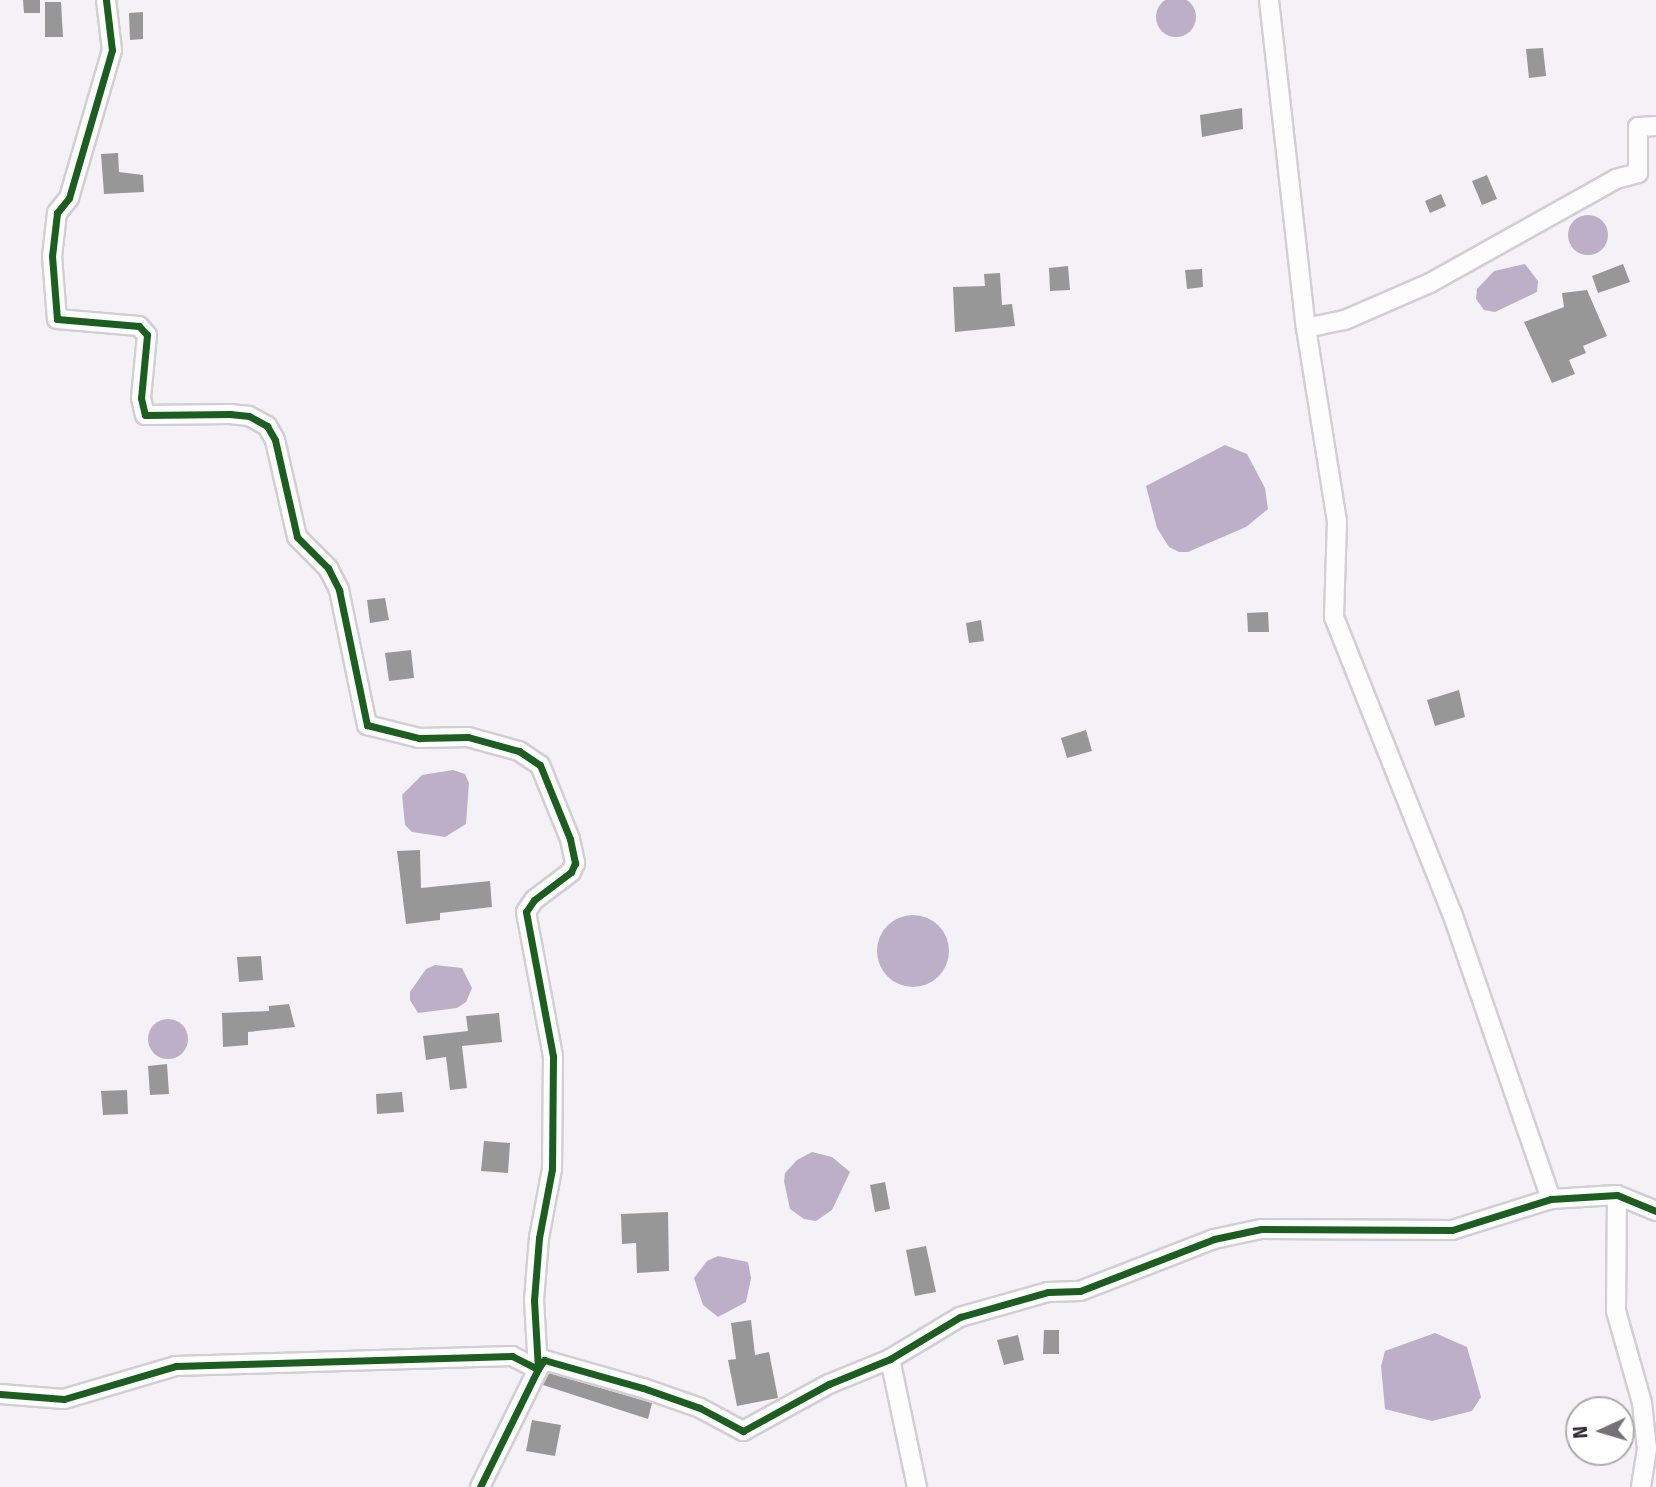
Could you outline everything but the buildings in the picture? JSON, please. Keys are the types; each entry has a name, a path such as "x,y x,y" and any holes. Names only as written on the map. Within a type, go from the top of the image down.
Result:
{"street":[{"path":"106,0 112,50 69,198 57,213 52,256 57,319 139,326 147,335 141,398 145,415 230,414 249,416 267,426 275,440 297,537 327,568 339,590 367,725 419,738 468,737 519,751 540,765 570,839 575,863 571,872 534,900 526,912 553,1069 552,1169 539,1238 534,1300 538,1369"},
{"path":"1269,0 1306,328 1337,521 1334,617 1452,913 1551,1199"},
{"path":"1306,328 1345,320 1430,283 1616,180 1637,173 1638,127 1656,125"},
{"path":"480,1487 544,1360 643,1388 699,1408 743,1431 829,1384 890,1359 960,1317 1048,1292 1091,1287 1214,1239 1261,1229 1452,1230 1551,1199 1617,1195 1656,1211"},
{"path":"1617,1195 1616,1311 1642,1403 1647,1449 1641,1487"},
{"path":"0,1394 64,1399 176,1366 246,1361 512,1356 538,1369"},
{"path":"890,1359 917,1487"}],"shaded area":[{"path":"1176,-3 1184,-2 1190,3 1195,9 1195,25 1190,31 1184,36 1176,37 1168,36 1162,31 1157,25 1156,17 1157,9 1162,3 1168,-2"},
{"path":"1588,215 1602,221 1608,235 1602,249 1588,255 1574,249 1568,235 1574,221"},
{"path":"1525,264 1538,281 1537,292 1495,312 1484,310 1476,299 1477,289 1494,271"},
{"path":"1225,445 1247,454 1265,488 1268,509 1246,527 1188,552 1179,552 1169,547 1157,528 1146,486"},
{"path":"453,770 465,774 469,783 466,824 445,837 412,832 405,825 402,795 422,775"},
{"path":"920,915 939,925 947,937 947,965 939,977 927,985 906,987 887,977 879,965 877,944 887,925 899,917"},
{"path":"435,965 462,968 472,988 466,1002 457,1008 418,1013 410,1000 410,992 426,969"},
{"path":"168,1019 176,1020 182,1025 187,1031 187,1047 182,1053 176,1058 168,1059 160,1058 154,1053 149,1047 148,1039 149,1031 154,1025 160,1020"},
{"path":"812,1152 832,1157 850,1172 832,1210 816,1221 804,1219 790,1209 784,1181 785,1173 797,1160"},
{"path":"718,1256 748,1262 751,1278 746,1302 718,1317 703,1305 694,1278 707,1261"},
{"path":"1435,1333 1467,1347 1481,1397 1472,1411 1432,1421 1385,1409 1381,1366 1385,1351"}],"cycle path":[{"path":"106,0 112,50 69,198 57,213 52,256 57,319 139,326 147,335 141,398 145,415 230,414 249,416 267,426 275,440 297,537 328,568 339,590 367,725 419,738 468,737 519,751 540,765 570,839 575,863 571,872 534,900 526,912 553,1056 552,1169 539,1238 534,1300 538,1369 480,1487"},
{"path":"0,1394 64,1399 176,1366 512,1356 538,1369 544,1360 643,1388 700,1408 743,1431 829,1384 890,1359 960,1317 1048,1292 1080,1291 1214,1239 1261,1229 1452,1230 1551,1199 1617,1195 1656,1211"}]}
